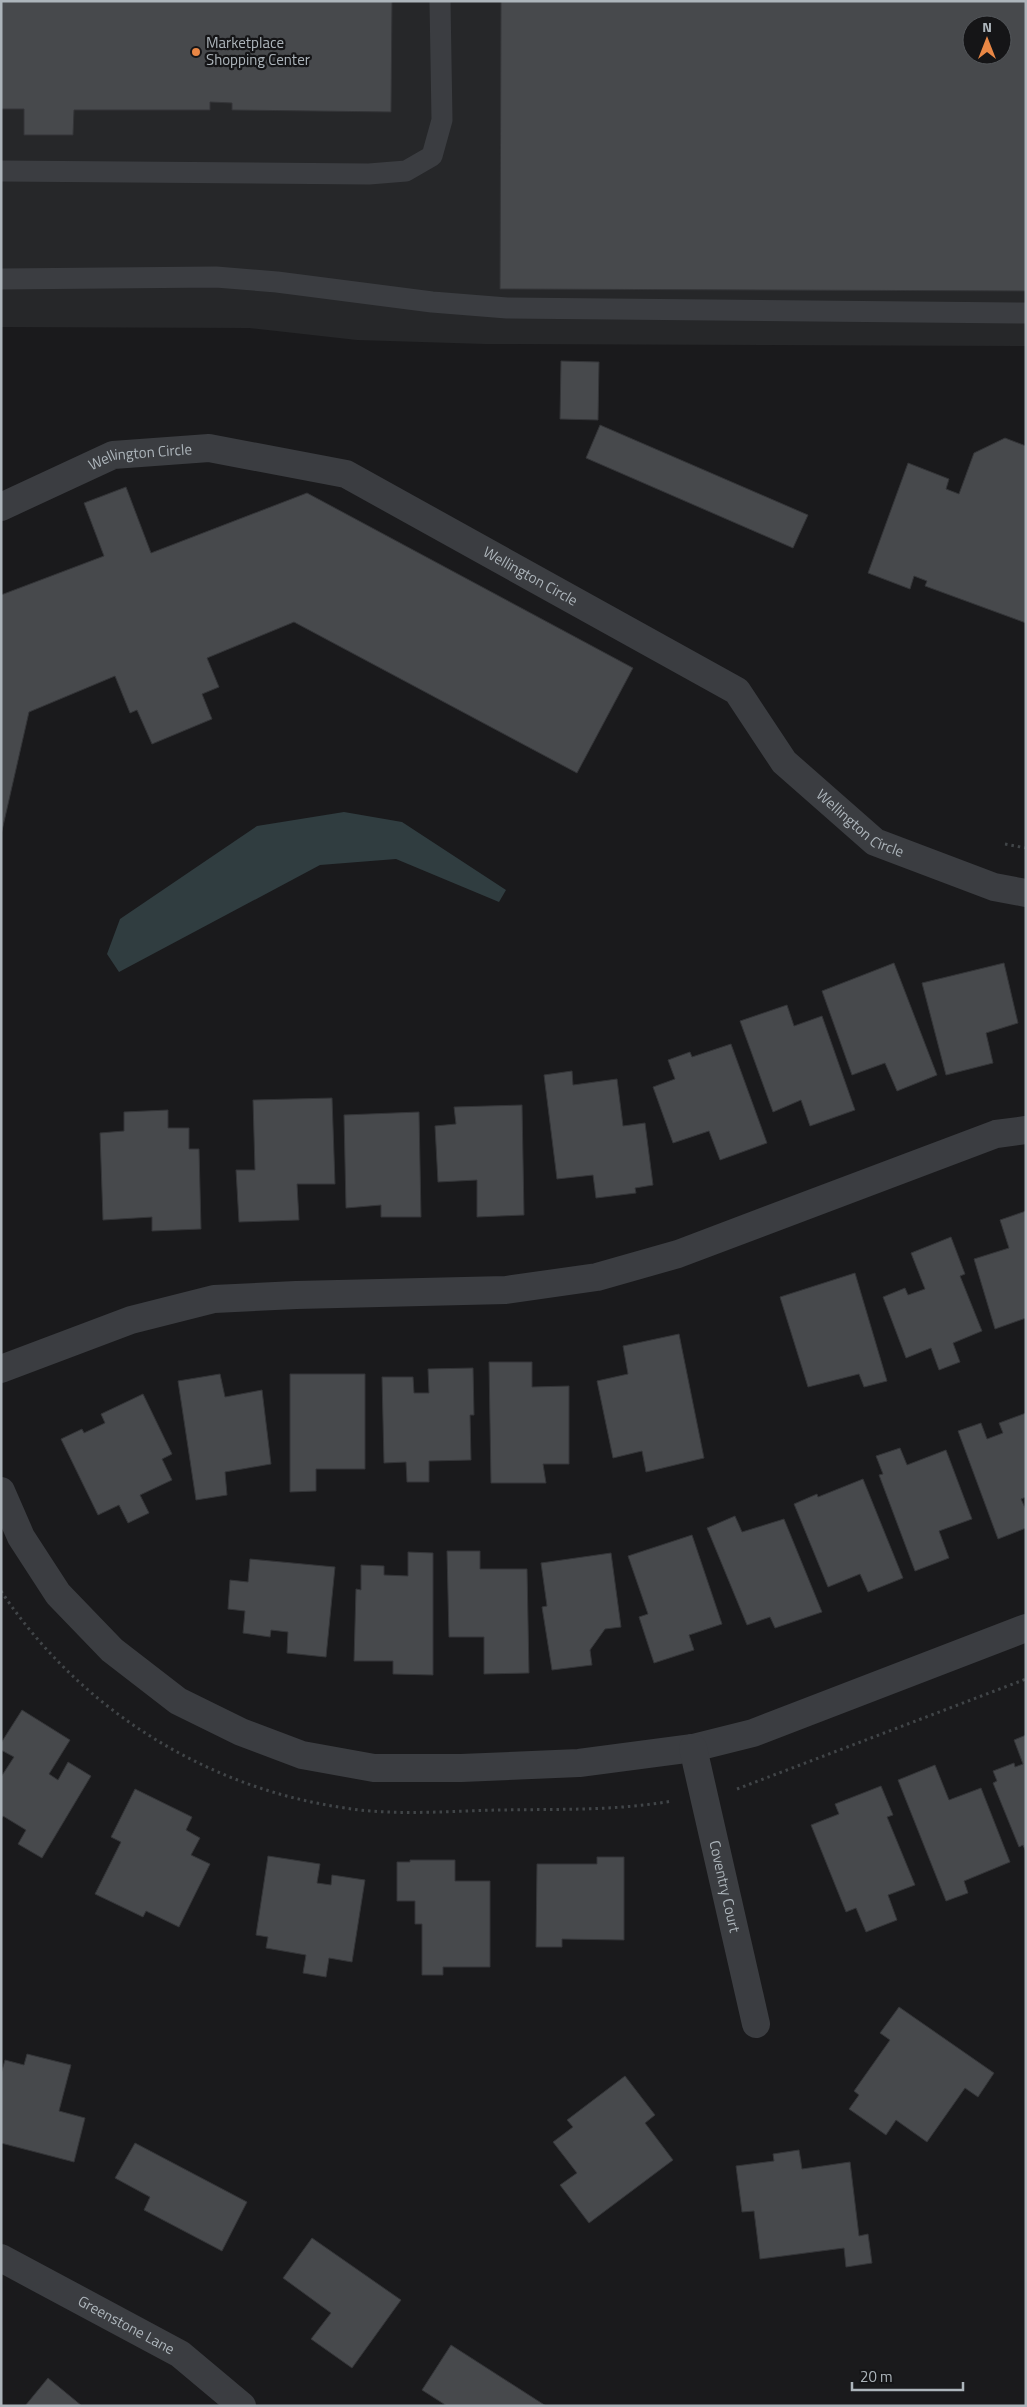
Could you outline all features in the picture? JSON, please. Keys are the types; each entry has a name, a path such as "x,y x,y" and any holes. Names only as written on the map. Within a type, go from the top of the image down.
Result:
{"street":[{"name":"Wellington Circle","path":"1,507 113,455 209,448 346,474 737,691 784,762 875,842 994,887 1026,893"},
{"path":"1,1369 131,1320 214,1299 506,1290 598,1277 678,1254 987,1138 1026,1130"},
{"path":"1,1491 21,1536 58,1594 106,1643 178,1701 241,1732 302,1755 374,1768 461,1768 579,1763 693,1748 753,1733 1026,1628"},
{"name":"Coventry Court","path":"693,1748 756,2024"},
{"name":"Greenstone Lane","path":"1,2258 180,2354 242,2406"}],"lane":[{"path":"1,172 369,174 406,171 432,156 442,120 440,1"},
{"path":"1,279 216,278 296,284 432,302 507,308 1026,314"}],"path":[{"path":"1005,844 1026,848"}],"shaded area":[{"path":"1,1 1026,1 1026,346 485,344 357,340 249,328 1,327"},
{"path":"344,812 402,822 506,890 499,902 396,859 320,865 119,972 107,954 120,919 257,826"}],"building":[{"name":"Marketplace Shopping Center","path":"1,1 392,1 391,112 232,110 232,103 210,102 210,110 74,110 73,135 24,135 24,109 1,109"},
{"path":"501,1 1026,1 1026,291 500,289"},
{"path":"561,361 599,362 598,420 560,419"},
{"path":"600,425 808,515 793,548 586,458"},
{"path":"1005,438 1026,446 1026,623 925,586 927,581 914,576 910,589 868,573 908,463 949,479 946,489 959,494 974,453"},
{"path":"126,487 151,553 307,493 633,668 577,773 294,622 207,658 219,687 202,694 212,719 152,744 137,710 130,713 115,676 29,712 1,835 1,595 104,556 84,503"},
{"path":"894,963 937,1075 897,1091 885,1063 852,1075 822,991"},
{"path":"1004,963 1018,1023 986,1033 993,1063 946,1075 922,983"},
{"path":"787,1005 794,1026 822,1016 855,1110 810,1126 801,1100 773,1112 740,1021"},
{"path":"731,1044 767,1143 720,1160 709,1131 673,1143 653,1087 675,1079 668,1060 690,1052 692,1057"},
{"path":"572,1071 573,1085 617,1079 623,1126 645,1123 653,1185 635,1188 636,1193 596,1198 593,1175 557,1179 544,1075"},
{"path":"332,1098 335,1184 297,1184 299,1220 239,1222 236,1170 255,1170 253,1100"},
{"path":"522,1105 524,1215 477,1217 477,1180 438,1182 435,1126 456,1124 454,1107"},
{"path":"168,1110 168,1128 189,1128 189,1149 199,1149 201,1229 152,1231 152,1217 103,1220 100,1133 124,1131 124,1112"},
{"path":"419,1112 421,1217 381,1217 381,1205 346,1208 344,1115"},
{"path":"1026,1211 1026,1318 995,1329 974,1259 1009,1248 1000,1220"},
{"path":"951,1237 965,1274 960,1276 982,1331 953,1343 960,1362 939,1370 931,1348 906,1358 883,1297 905,1288 908,1295 925,1289 911,1253"},
{"path":"855,1273 887,1381 864,1387 859,1374 808,1387 780,1297"},
{"path":"679,1334 704,1458 646,1472 642,1451 613,1458 597,1381 628,1374 623,1346"},
{"path":"489,1362 532,1362 532,1387 569,1386 569,1464 543,1464 546,1483 491,1483"},
{"path":"473,1368 474,1415 470,1415 471,1460 429,1461 429,1482 407,1482 406,1462 384,1463 382,1377 413,1377 414,1393 429,1393 428,1369"},
{"path":"220,1374 225,1397 262,1390 271,1464 225,1472 227,1495 196,1500 178,1381"},
{"path":"290,1374 365,1374 365,1469 316,1469 316,1491 290,1492"},
{"path":"143,1394 172,1454 162,1459 172,1480 140,1495 149,1513 128,1523 119,1505 98,1515 61,1439 82,1429 84,1433 105,1423 101,1414"},
{"path":"1026,1413 1026,1497 1021,1499 1026,1510 1026,1528 998,1539 958,1431 981,1423 987,1439 1003,1433 999,1423"},
{"path":"900,1448 907,1465 946,1450 972,1519 939,1531 949,1558 915,1571 879,1475 883,1474 876,1456"},
{"path":"863,1479 903,1578 868,1592 860,1574 828,1587 794,1504 817,1494 818,1497"},
{"path":"735,1516 742,1532 784,1519 822,1612 775,1628 770,1617 747,1625 707,1528"},
{"path":"692,1535 722,1624 689,1635 694,1650 654,1663 639,1617 648,1614 628,1556"},
{"path":"447,1551 480,1551 480,1569 527,1569 529,1673 484,1674 484,1637 449,1637"},
{"path":"408,1552 433,1553 433,1675 393,1674 393,1661 354,1661 356,1589 361,1590 361,1565 384,1566 384,1575 408,1576"},
{"path":"611,1553 621,1627 605,1629 590,1650 592,1665 552,1670 542,1607 547,1606 541,1563"},
{"path":"250,1559 335,1567 326,1657 287,1653 288,1632 271,1630 270,1637 243,1633 245,1611 228,1609 230,1580 248,1582"},
{"path":"22,1710 70,1740 49,1774 58,1780 68,1762 91,1776 42,1858 18,1844 26,1830 3,1816 1,1819 1,1777 14,1757 1,1750 1,1743"},
{"path":"1026,1735 1026,1852 1023,1845 1019,1847 993,1783 997,1781 993,1771 1014,1763 1015,1767 1023,1764 1014,1740"},
{"path":"935,1765 949,1800 981,1788 1010,1862 964,1881 968,1893 946,1901 898,1780"},
{"path":"881,1786 893,1815 887,1817 915,1885 888,1895 897,1920 866,1932 856,1908 846,1912 811,1825 839,1814 835,1804"},
{"path":"135,1789 192,1817 186,1830 200,1838 191,1855 210,1864 179,1927 146,1911 143,1917 95,1894 121,1842 111,1837"},
{"path":"268,1856 320,1864 317,1883 331,1885 332,1875 365,1880 352,1962 329,1958 326,1977 303,1973 306,1955 266,1948 268,1937 256,1935"},
{"path":"597,1857 624,1857 624,1940 562,1939 562,1947 536,1947 537,1864 597,1864"},
{"path":"410,1860 455,1860 455,1881 490,1881 490,1967 443,1967 443,1975 422,1975 422,1924 415,1924 415,1901 397,1901 397,1862 410,1862"},
{"path":"899,2007 994,2073 978,2097 965,2088 927,2142 896,2120 886,2135 849,2109 859,2095 854,2091 890,2040 880,2033"},
{"path":"27,2054 71,2065 59,2111 85,2118 74,2162 1,2143 1,2074 5,2060 24,2065"},
{"path":"625,2076 655,2115 645,2123 673,2160 589,2223 560,2185 577,2173 553,2142 573,2127 567,2120"},
{"path":"135,2143 247,2202 222,2251 144,2210 150,2197 115,2178"},
{"path":"799,2150 802,2169 850,2162 859,2236 868,2234 872,2263 846,2267 844,2248 760,2259 754,2211 742,2212 736,2166 774,2161 773,2154"},
{"path":"312,2238 401,2300 352,2368 311,2339 331,2313 283,2278"},
{"path":"451,2345 546,2406 447,2406 422,2390"},
{"path":"48,2378 82,2406 25,2406"}],"place":[{"name":"Marketplace Shopping Center","path":"196,52"}]}
